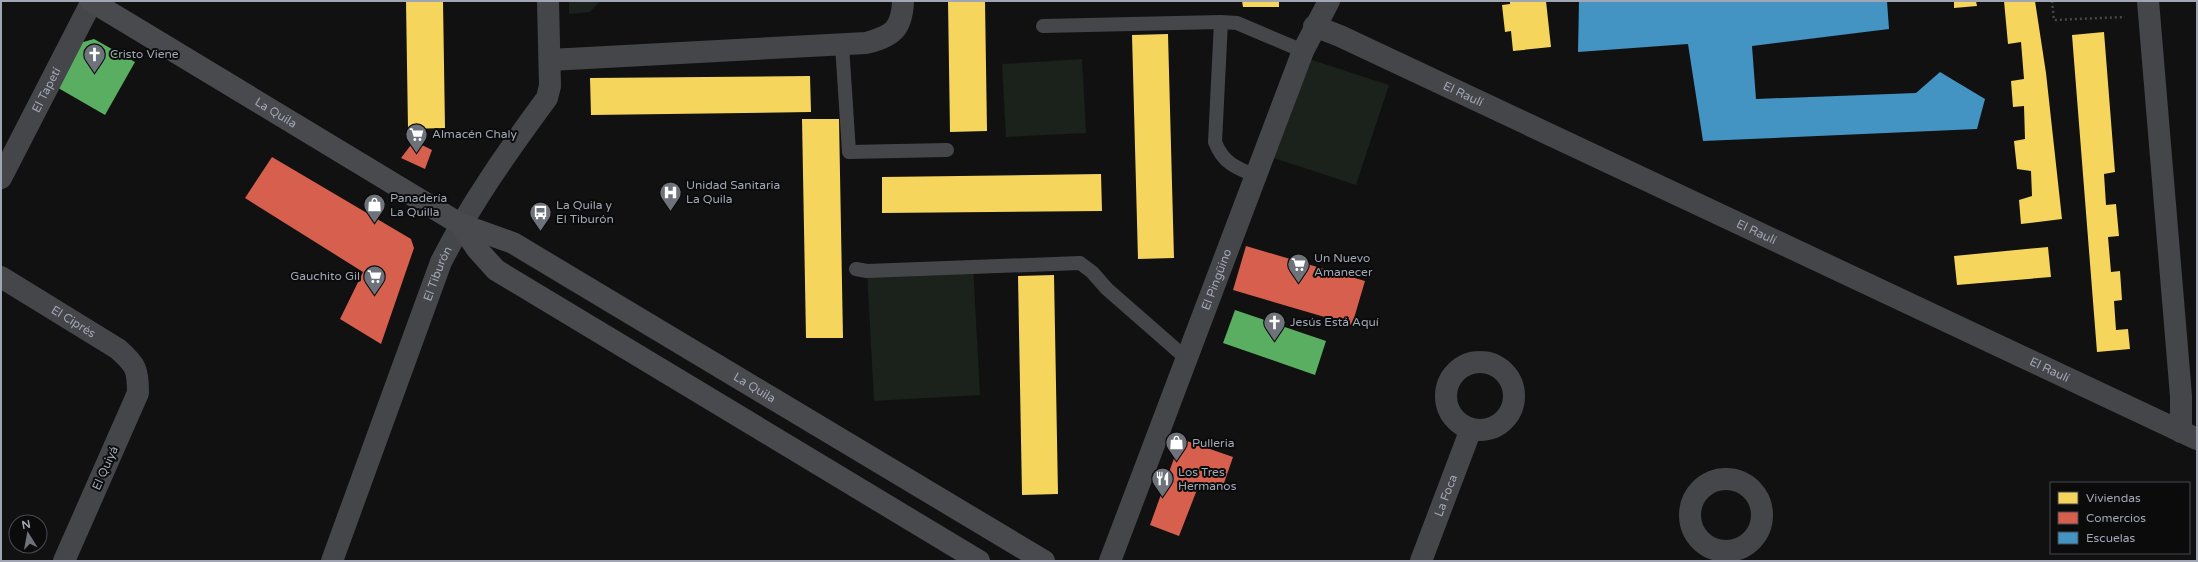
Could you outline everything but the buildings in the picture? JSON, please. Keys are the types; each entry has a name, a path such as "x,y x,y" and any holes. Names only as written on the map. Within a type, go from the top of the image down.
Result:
{"main road":[{"name":"La Quila","path":"91,1 460,224 513,243 1044,561"},
{"name":"La Quila","path":"460,224 477,249 496,270 978,561"}],"street":[{"name":"El Tapetí","path":"1,178 91,1"},
{"name":"El Tiburón","path":"332,561 438,269 460,224 490,177 547,98 550,86 548,1"},
{"path":"550,60 866,43 883,39 896,30 902,16 903,1"},
{"name":"El Pingüino","path":"1110,561 1303,51 1314,26 1329,1"},
{"path":"2149,9 2181,396 2189,436"},
{"name":"El Raulí","path":"1314,26 1340,36 2189,436"},
{"name":"El Ciprés","path":"1,277 118,349 130,360 138,374"},
{"name":"El Quiyá","path":"64,561 138,393 138,374"},
{"name":"La Foca","path":"1421,561 1471,429"}],"lane":[{"path":"1043,26 1221,22 1237,23 1303,51"},
{"path":"1221,22 1215,142 1218,151 1231,166 1256,176"},
{"path":"842,44 849,152 947,150"},
{"path":"856,268 867,271 1080,263 1092,272 1107,289 1187,359"}],"path":[{"path":"2052,1 2054,20 2149,9"}],"shaded area":[{"path":"569,1 600,1 590,12 569,14"},
{"path":"1303,57 1389,85 1356,185 1268,156"},
{"path":"1082,59 1086,133 1006,137 1002,64"},
{"path":"973,265 980,395 874,401 867,271"}],"place":[{"name":"Cristo Viene","path":"94,74"},
{"name":"Almacén Chaly","path":"417,154"},
{"name":"Unidad Sanitaria La Quila","path":"670,212"},
{"name":"Panadería La Quilla","path":"375,224"},
{"name":"La Quila y El Tiburón","path":"540,232"},
{"name":"Un Nuevo Amanecer","path":"1299,284"},
{"name":"Gauchito Gil","path":"375,296"},
{"name":"Jesús Está Aquí","path":"1275,342"},
{"name":"Pulleria","path":"1177,462"},
{"name":"Los Tres Hermanos","path":"1163,498"}]}
